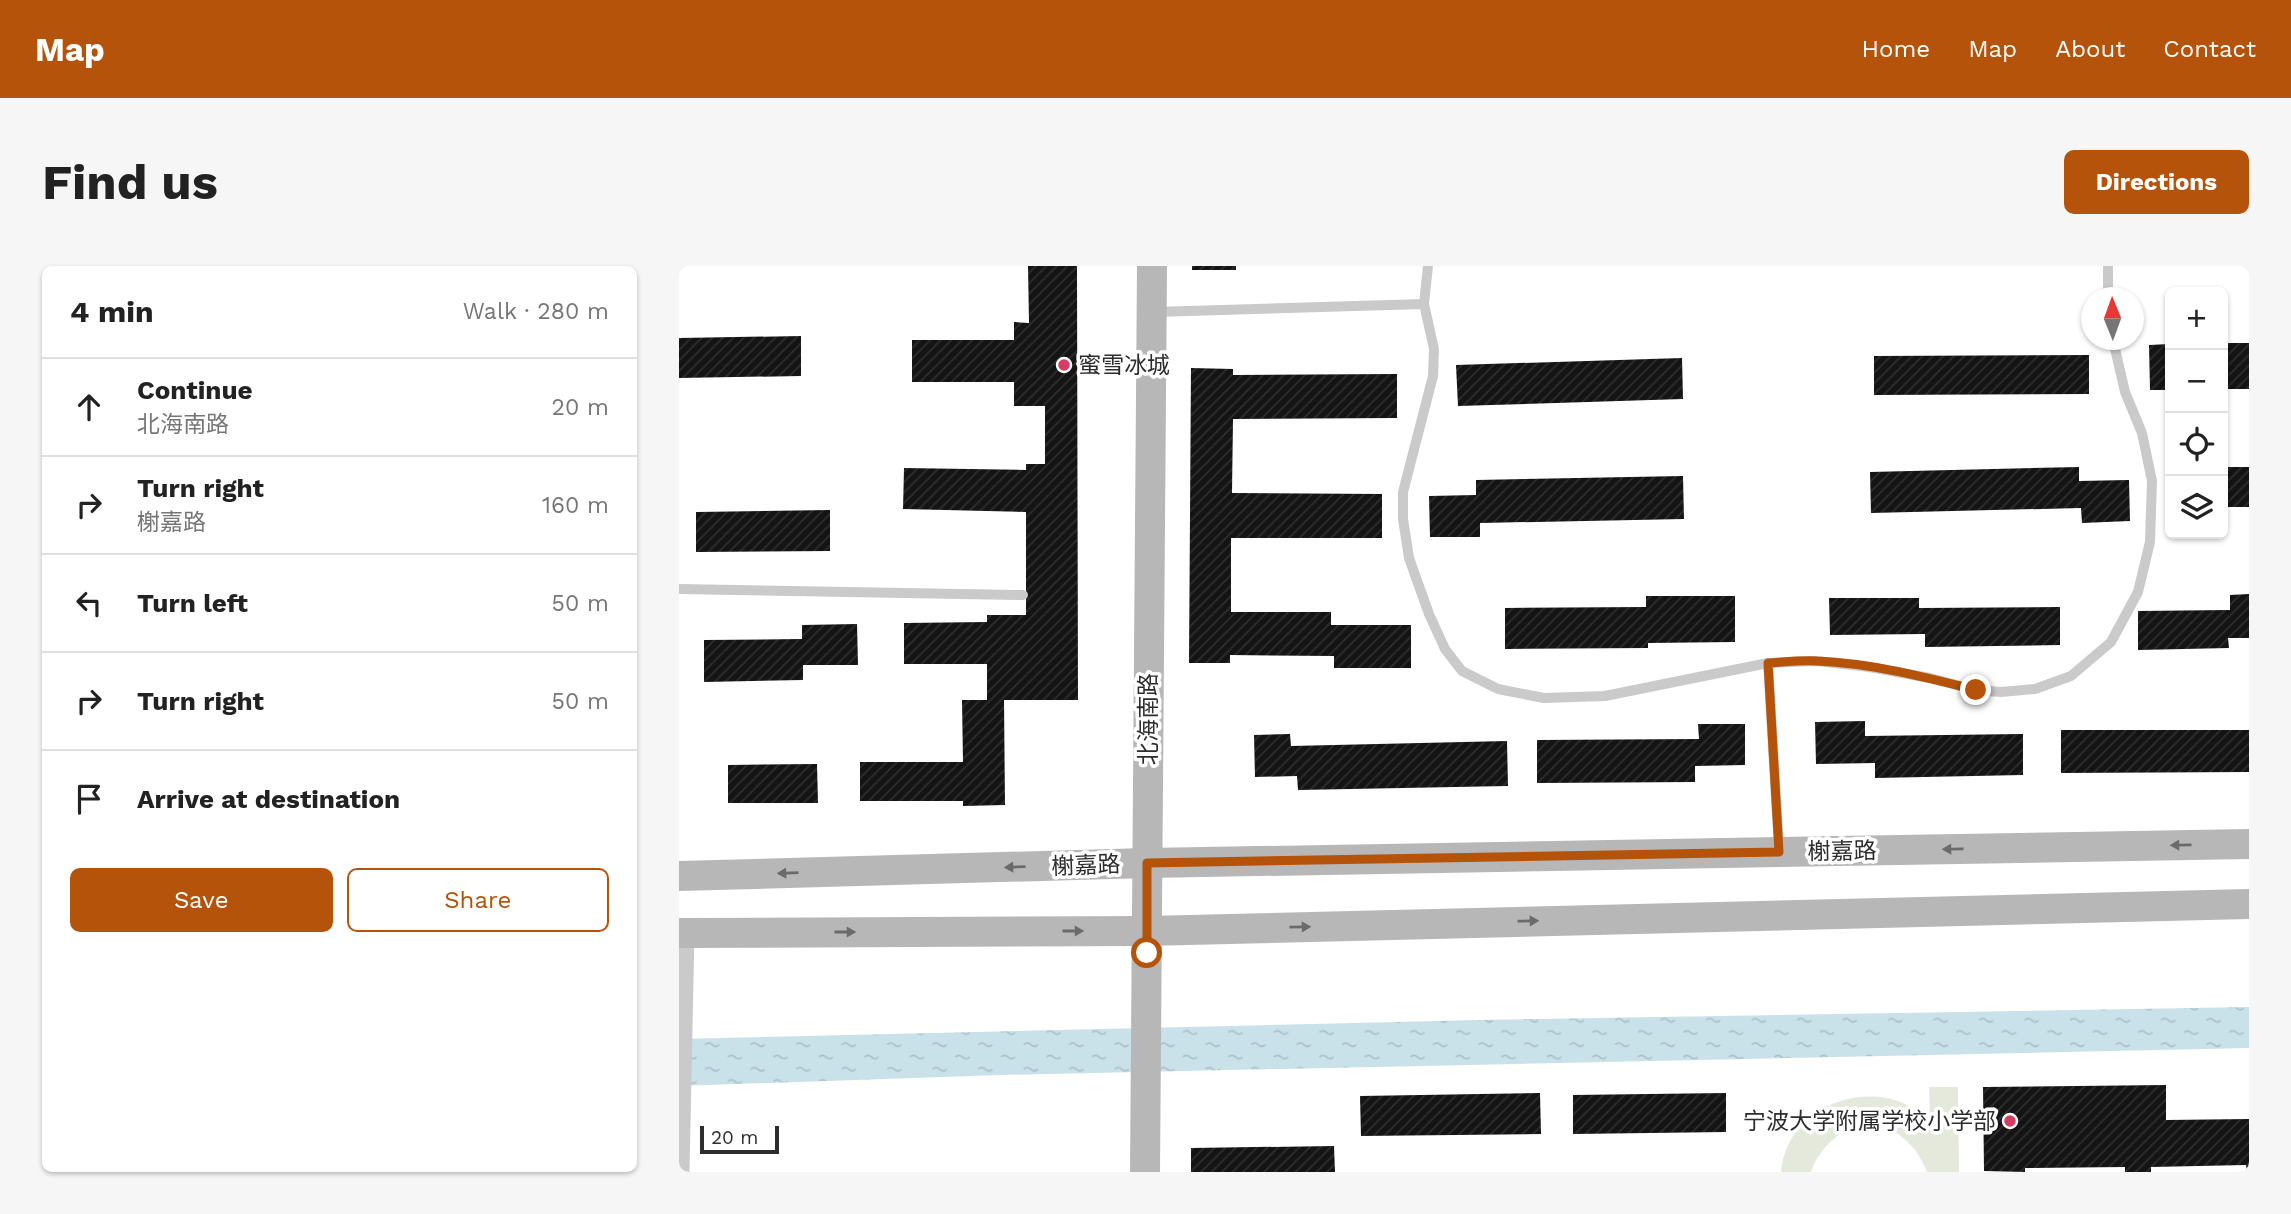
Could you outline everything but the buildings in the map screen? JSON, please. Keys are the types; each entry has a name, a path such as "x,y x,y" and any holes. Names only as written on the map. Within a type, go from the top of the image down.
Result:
{"main road":[{"name":"北海南路","path":"1145,1161 1152,266"},
{"name":"榭嘉路","path":"679,876 1147,863 2249,844"},
{"path":"682,942 1147,942 2249,904"}],"street":[{"path":"679,1172 682,942"}],"lane":[{"path":"1428,266 1424,304 1434,349 1433,376 1403,492 1403,519 1409,558 1445,649 1462,671 1498,689 1544,698 1605,696 1768,663 1817,661 1930,678 1976,690 2001,692 2035,689 2071,676 2111,642 2138,592 2150,542 2152,481 2142,433 2125,391 2115,350"},
{"path":"2108,266 2108,287"},
{"path":"1151,312 1424,304"},
{"path":"679,589 1023,595"},
{"path":"1768,663 1779,852"},
{"path":"679,867 679,876"}],"shaded area":[{"path":"1929,1087 1958,1087 1959,1172 1927,1172 1921,1158 1902,1137 1890,1130 1864,1125 1836,1137 1818,1157 1811,1172 1781,1172 1787,1147 1800,1127 1818,1111 1840,1101 1863,1097 1887,1098 1910,1106 1930,1121"}],"water":[{"path":"2249,1007 2249,1048 1000,1075 679,1086 679,1039 1479,1020"}],"place":[{"name":"蜜雪冰城","path":"1064,365"},
{"name":"宁波大学附属学校小学部","path":"2010,1121"}],"route":[{"path":"1147,953 1147,863 1779,852 1768,663 1817,661 1869,667 1976,690"}]}
